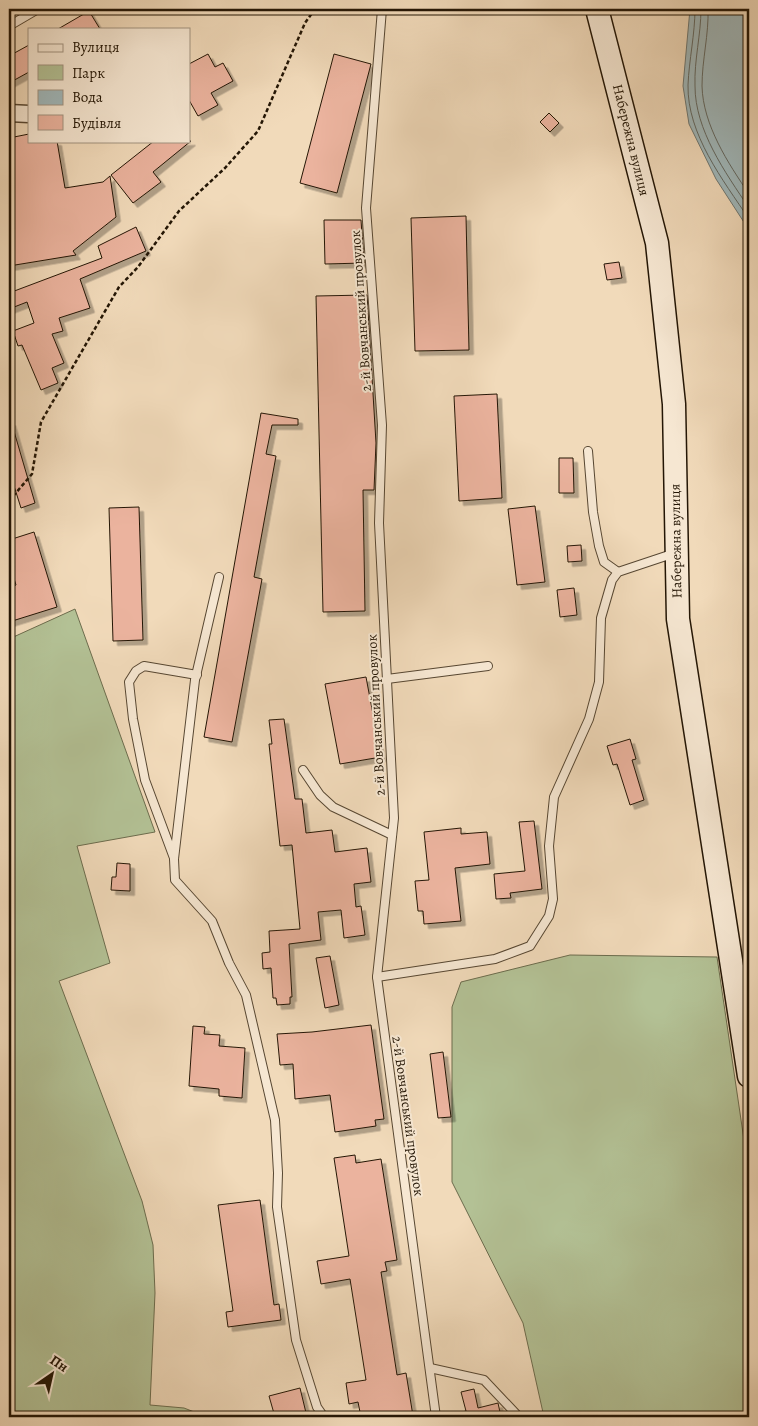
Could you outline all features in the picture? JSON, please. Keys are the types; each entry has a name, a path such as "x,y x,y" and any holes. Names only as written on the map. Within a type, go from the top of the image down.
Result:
{"street":[{"name":"Набережна вулиця","path":"597,9 657,243 674,404 678,619 749,1076"},
{"path":"9,113 28,114"}],"lane":[{"path":"9,26 38,9"},
{"name":"2-й Вовчанський провулок","path":"382,9 366,208 382,425 379,523 394,818 377,978 436,1417"},
{"path":"588,451 593,512 599,546 604,562 618,572"},
{"path":"377,978 502,957 530,946 549,916 553,899 549,846 554,797 588,719 599,682 600,618 612,580 618,572 661,556 676,553"},
{"path":"219,577 196,675 174,859 176,880 212,921 229,964 246,995 275,1120 278,1174 277,1207 296,1340 317,1407 324,1417"},
{"path":"174,859 145,780 133,720 129,682 136,671 144,666 196,675"},
{"path":"387,679 488,666"},
{"path":"303,770 320,795 333,807 392,836"},
{"path":"430,1368 484,1380 519,1417"}],"path":[{"path":"9,501 32,474 41,422 119,287 138,267 179,211 225,168 258,131 305,23 315,9"}],"green space":[{"path":"75,609 155,832 77,846 110,963 59,981 142,1201 153,1245 155,1293 150,1405 184,1408 207,1417 9,1417 9,639"},
{"path":"570,955 717,957 749,1174 749,1417 544,1417 523,1323 452,1182 452,1007 461,982"}],"water":[{"path":"690,9 749,9 749,230 716,179 689,124 683,86"}],"building":[{"path":"89,11 99,28 60,28"},
{"path":"28,46 28,73 9,83 9,56"},
{"path":"208,54 215,67 223,63 233,81 211,93 218,105 198,116 190,102 190,63"},
{"path":"334,54 371,64 337,193 300,183"},
{"path":"549,113 559,123 550,132 540,122"},
{"path":"28,134 28,142 57,142 65,188 103,182 110,176 116,217 73,251 76,255 9,266 9,138"},
{"path":"153,142 190,142 153,172 161,182 133,203 111,175"},
{"path":"466,216 469,350 415,351 411,218"},
{"path":"324,220 361,220 364,263 325,264"},
{"path":"136,227 146,251 80,279 90,308 59,318 63,331 52,334 64,363 52,368 58,383 41,390 22,345 18,346 13,331 34,323 27,302 9,309 9,293 102,258 98,246"},
{"path":"619,262 622,278 607,280 604,264"},
{"path":"367,295 376,443 374,490 363,490 365,611 323,612 316,296"},
{"path":"497,394 502,498 459,501 454,396"},
{"path":"261,413 298,419 298,425 272,425 266,454 276,456 254,577 262,579 232,742 204,737"},
{"path":"11,421 35,503 21,508 14,486 9,488 9,422"},
{"path":"559,458 573,458 574,493 559,493"},
{"path":"535,506 545,582 517,585 508,509"},
{"path":"139,507 143,640 113,641 109,508"},
{"path":"34,532 57,607 9,622 9,588 16,585 9,562 9,540"},
{"path":"581,545 582,561 568,562 567,546"},
{"path":"574,588 577,615 560,617 557,590"},
{"path":"366,677 381,757 340,764 325,684"},
{"path":"284,719 295,799 302,799 306,833 332,830 335,852 367,848 371,882 354,884 356,907 361,906 365,935 344,938 341,910 318,912 321,940 289,944 292,997 290,997 290,1004 277,1005 276,998 273,998 271,968 263,969 262,953 270,952 269,931 300,929 292,845 280,846 269,744 272,744 269,720"},
{"path":"630,739 636,759 632,760 644,800 630,805 617,764 613,765 607,746"},
{"path":"534,821 542,889 510,893 511,898 496,899 494,874 525,871 519,822"},
{"path":"461,828 461,834 487,832 490,864 455,868 461,921 424,924 423,911 418,911 415,881 429,880 424,832"},
{"path":"117,863 130,864 130,891 111,890 112,877 116,877"},
{"path":"330,956 339,1005 325,1008 316,958"},
{"path":"371,1025 384,1119 375,1120 376,1126 335,1132 330,1095 295,1099 293,1064 280,1065 277,1034"},
{"path":"193,1026 205,1027 204,1034 220,1035 219,1046 245,1048 242,1098 219,1096 219,1089 189,1086"},
{"path":"443,1052 451,1117 438,1118 430,1054"},
{"path":"355,1155 356,1163 381,1159 397,1260 385,1262 387,1271 381,1272 397,1375 406,1373 413,1416 361,1417 358,1402 349,1404 346,1383 366,1380 350,1279 321,1284 317,1261 349,1256 334,1158"},
{"path":"260,1200 274,1305 279,1304 281,1320 228,1327 226,1312 233,1311 218,1205"},
{"path":"300,1388 307,1417 275,1417 269,1396"},
{"path":"474,1389 478,1408 498,1403 501,1417 459,1417 458,1413 466,1411 461,1392"}]}
